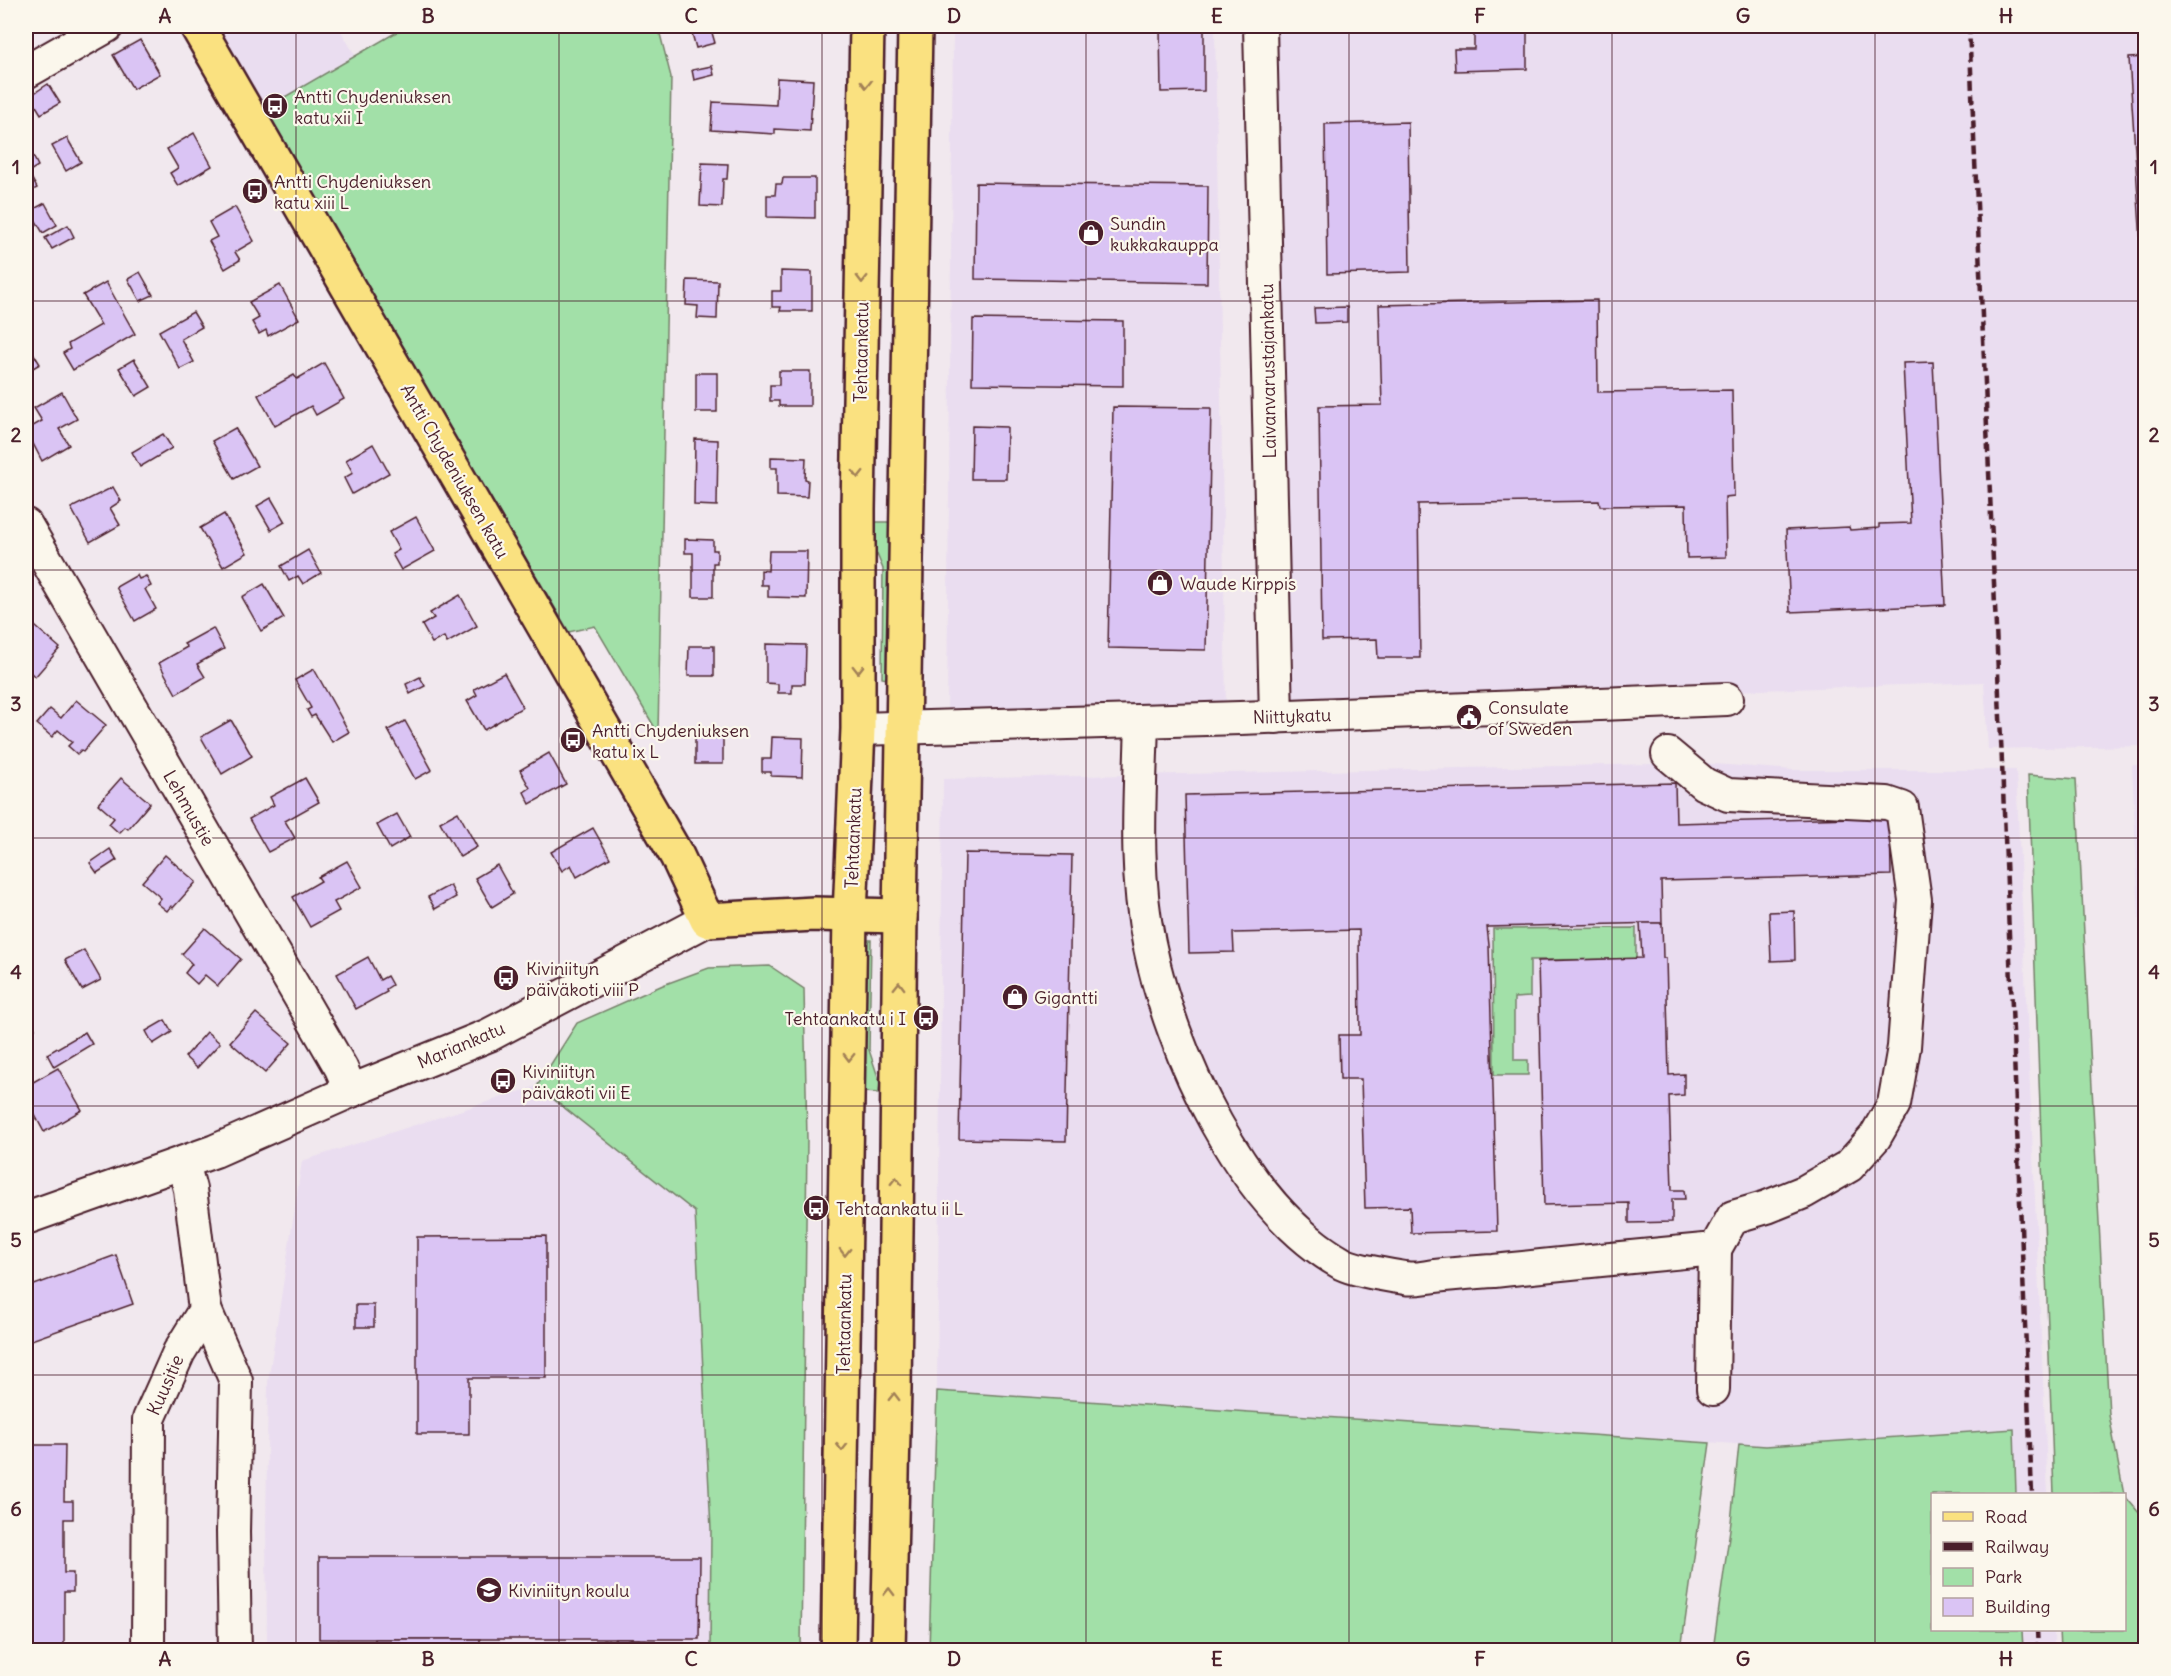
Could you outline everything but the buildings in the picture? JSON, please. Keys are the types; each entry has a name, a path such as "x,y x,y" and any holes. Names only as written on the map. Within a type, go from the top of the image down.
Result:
{"main road":[{"name":"Antti Chydeniuksen katu","path":"197,26 672,847 707,920"},
{"name":"Tehtaankatu","path":"838,1650 850,915 858,729 858,508 867,26"},
{"path":"888,1650 915,26"},
{"name":"Mariankatu","path":"707,920 814,914 900,916"}],"street":[{"path":"26,72 107,26"},
{"name":"Laivanvarustajankatu","path":"1260,26 1276,717"},
{"name":"Lehmustie","path":"26,525 341,1068 351,1091"},
{"name":"Niittykatu","path":"858,729 1142,722 1727,699"},
{"path":"1142,722 1140,854 1143,903 1149,943 1170,1021 1190,1073 1232,1151 1283,1216 1323,1251 1346,1265 1408,1279 1715,1249"},
{"path":"1668,754 1704,784 1728,795 1887,803 1902,808 1915,900 1904,1047 1894,1104 1875,1137 1849,1166 1804,1192 1767,1207 1733,1217 1715,1249 1713,1389"},
{"name":"Mariankatu","path":"27,1215 215,1151 351,1091 489,1035 707,920"},
{"path":"183,1163 190,1190 205,1310 236,1381 233,1532 234,1650"},
{"name":"Kuusitie","path":"148,1650 149,1419 179,1352 205,1310"}],"shaded area":[{"path":"215,26 338,26 355,55 264,109"},
{"path":"953,26 1215,26 1226,707 947,714"},
{"path":"1274,26 2145,26 2145,746 1988,749 1984,682 1286,707"},
{"path":"1701,763 1793,770 2016,770 2048,1493 2016,1493 2013,1429 1766,1446 937,1391 943,779"},
{"path":"2132,765 2146,765 2145,1048"},
{"path":"537,1086 695,1212 711,1529 710,1650 267,1650 268,1382 302,1161"},
{"path":"2022,1631 2054,1631 2054,1650 2023,1650"}],"green space":[{"path":"407,26 658,26 671,77 658,733 595,626 569,632 264,109"},
{"path":"874,522 892,522 887,679 882,678 883,569 872,542"},
{"path":"2028,775 2076,779 2109,1415 2124,1493 2054,1493"},
{"path":"1636,928 1636,959 1530,960 1530,997 1514,998 1514,1060 1528,1060 1528,1075 1494,1075 1493,929"},
{"path":"867,940 871,940 869,1050 880,1083 879,1093 864,1092"},
{"path":"770,966 804,989 807,1140 801,1650 710,1650 711,1529 695,1212 537,1086 577,1023 663,985 709,968"},
{"path":"937,1391 1710,1443 1681,1650 929,1650"},
{"path":"2014,1429 2016,1493 1931,1493 1931,1631 2022,1631 2023,1650 1713,1650 1731,1522 1739,1444 1766,1446"},
{"path":"2126,1497 2145,1520 2145,1650 2060,1650 2059,1631 2126,1631"}],"railway":[{"path":"1969,26 2032,1493"},
{"path":"2037,1631 2038,1650"}],"place":[{"name":"Antti Chydeniuksen katu xii I","path":"275,106"},
{"name":"Antti Chydeniuksen katu xiii L","path":"255,191"},
{"name":"Sundin kukkakauppa","path":"1091,233"},
{"name":"Waude Kirppis","path":"1160,583"},
{"name":"Consulate of Sweden","path":"1469,717"},
{"name":"Antti Chydeniuksen katu ix L","path":"573,740"},
{"name":"Kiviniityn päiväkoti viii P","path":"506,978"},
{"name":"Gigantti","path":"1015,997"},
{"name":"Tehtaankatu i I","path":"926,1018"},
{"name":"Kiviniityn päiväkoti vii E","path":"503,1081"},
{"name":"Tehtaankatu ii L","path":"816,1208"},
{"name":"Kiviniityn koulu","path":"489,1590"}]}
